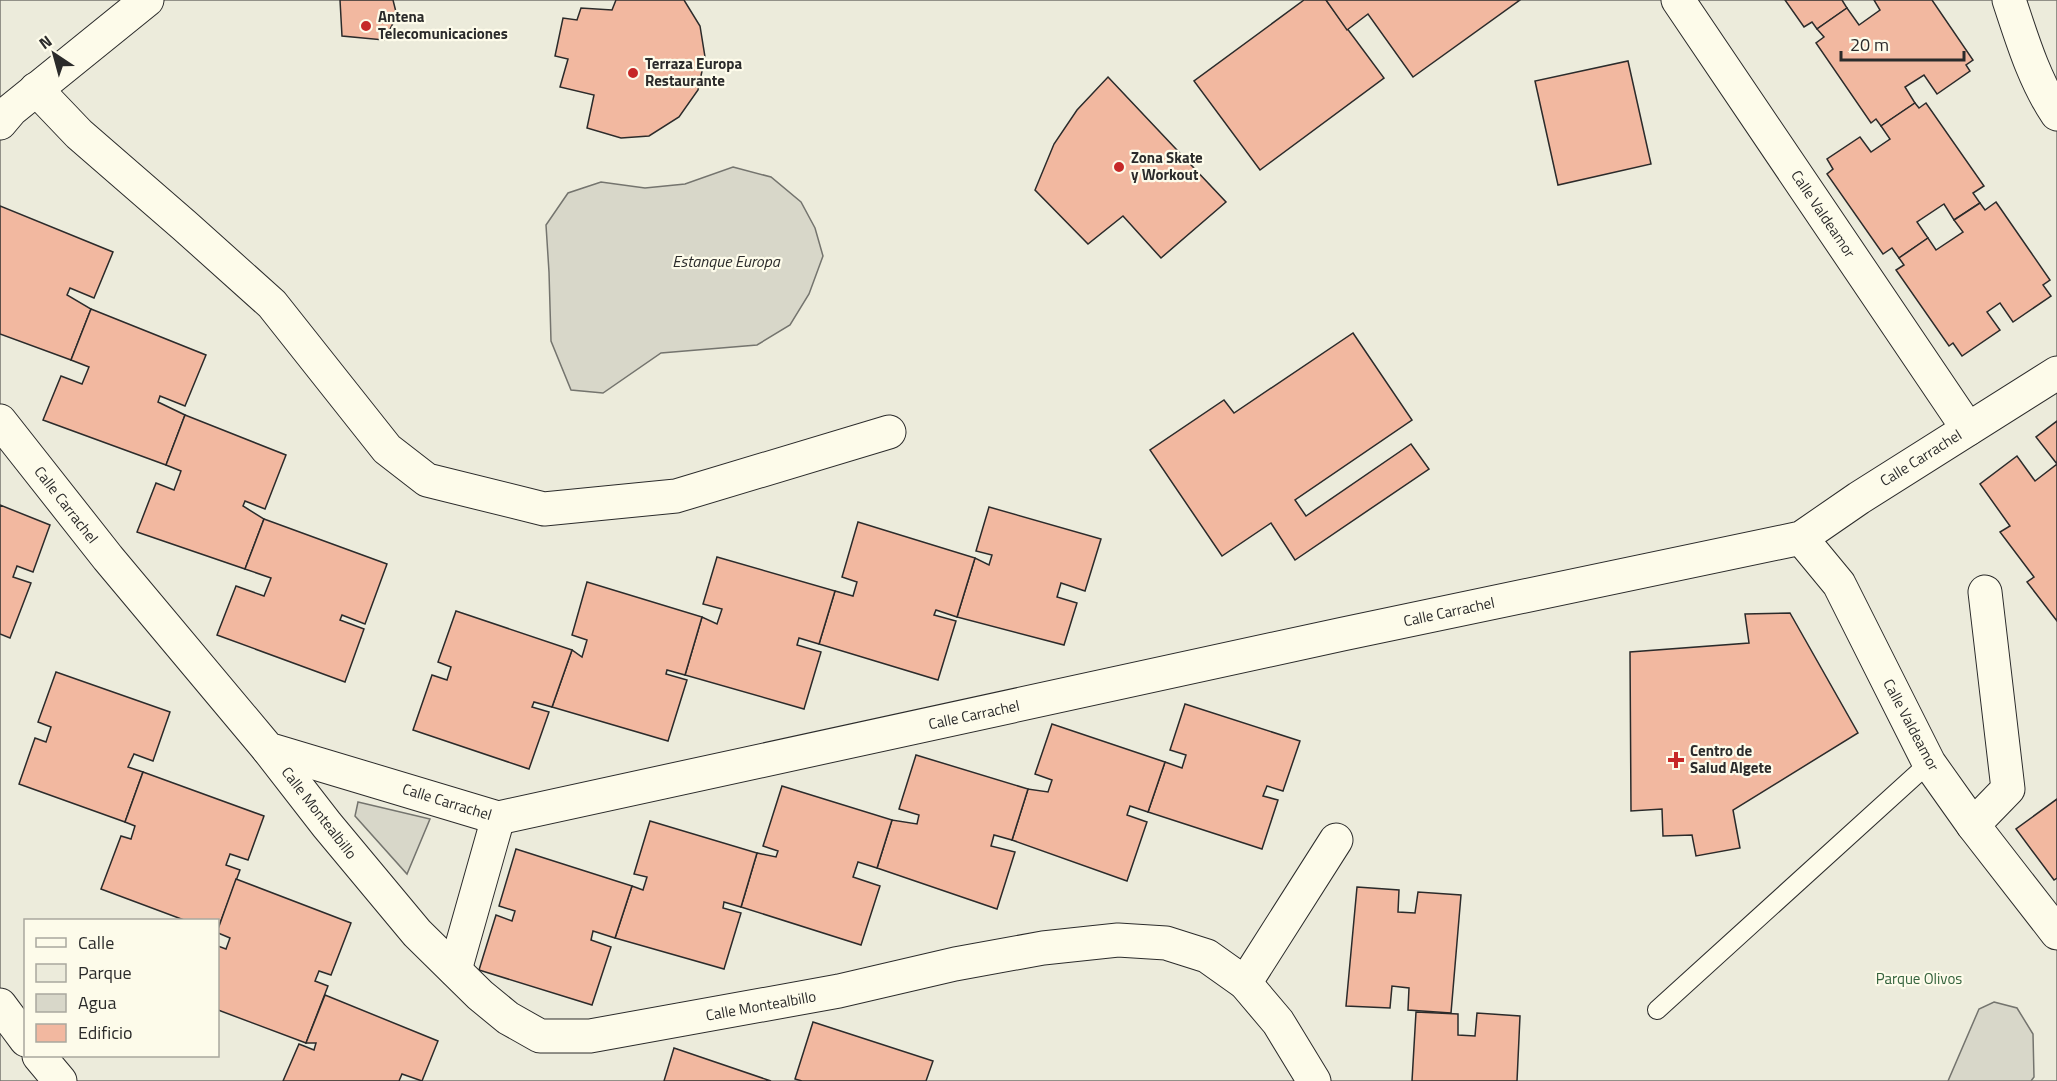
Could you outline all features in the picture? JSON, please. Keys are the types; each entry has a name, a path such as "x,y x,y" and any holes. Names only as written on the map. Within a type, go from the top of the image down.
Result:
{"street":[{"path":"4,110 36,89 147,0"},
{"name":"Calle Valdeamor","path":"1678,0 1968,429"},
{"path":"2009,0 2028,55 2047,99 2057,114"},
{"path":"36,89 79,134 272,304 387,449 427,480 544,509 676,496 889,432"},
{"name":"Calle Carrachel","path":"0,421 108,558 268,749 498,818 1343,634 1801,538 1858,498 2057,373"},
{"name":"Calle Valdeamor","path":"1801,538 1839,584 1929,763 1973,825 2057,933"},
{"path":"1973,825 2008,789 1985,592"},
{"name":"Calle Montealbillo","path":"268,749 327,825 417,933 480,995 508,1018 540,1036 590,1036 839,991 955,964 1043,948 1118,940 1166,943 1207,956 1245,983 1278,1022 1314,1081"},
{"path":"455,970 498,818"},
{"path":"1245,983 1336,840"},
{"path":"0,1005 24,1037"},
{"path":"40,1057 60,1081"}],"lane":[{"path":"1657,1010 1929,763"}],"green space":[{"name":"Parque Olivos","path":"0,0 2057,0 2057,1081 0,1081"}],"water":[{"name":"Estanque Europa","path":"733,167 771,177 801,202 815,228 823,256 809,294 790,325 757,345 661,353 603,393 571,390 551,341 546,225 568,193 601,182 645,188 685,184"},
{"path":"358,802 430,819 407,874 355,816"},
{"path":"1994,1002 2017,1008 2033,1034 2034,1077 2031,1081 1948,1081 1979,1009"}],"building":[{"name":"Antena Telecomunicaciones","path":"340,0 393,0 397,16 384,40 342,36"},
{"name":"Terraza Europa Restaurante","path":"616,0 684,0 700,26 705,57 698,90 679,117 649,136 621,138 587,128 594,95 560,87 568,59 555,56 563,18 577,20 581,8 612,10"},
{"path":"1304,0 1326,0 1384,78 1260,170 1194,81"},
{"path":"1326,0 1520,0 1413,77 1368,14 1347,30"},
{"path":"1785,0 1842,0 1847,8 1817,29 1812,22 1804,27"},
{"path":"1874,0 1932,0 1973,60 1966,65 1970,71 1937,94 1924,75 1905,87 1915,103 1881,126 1876,119 1871,123 1816,43 1824,37 1817,29 1847,8 1859,25 1880,10"},
{"path":"1628,61 1651,164 1558,185 1535,81"},
{"name":"Zona Skate y Workout","path":"1108,77 1226,202 1161,258 1123,216 1088,244 1035,190 1054,144 1077,110"},
{"path":"1915,103 1919,108 1926,103 1984,186 1973,193 1980,203 1954,220 1944,204 1917,222 1928,238 1899,258 1892,248 1883,254 1827,174 1833,169 1827,159 1860,137 1871,152 1890,139 1881,126"},
{"path":"1996,202 2050,280 2043,285 2051,296 2013,322 2000,303 1987,312 2000,330 1962,356 1953,343 1949,346 1896,270 1904,265 1899,258 1928,238 1936,250 1963,232 1954,220 1980,203 1985,210"},
{"path":"0,206 113,252 94,298 70,288 67,295 91,309 71,360 0,334"},
{"path":"91,309 206,355 185,406 160,396 158,402 185,415 166,465 43,420 61,376 82,384 89,367 71,360"},
{"path":"1353,333 1412,420 1295,500 1306,516 1411,444 1429,469 1295,560 1271,523 1222,556 1150,450 1224,400 1234,413"},
{"path":"185,415 286,455 265,509 245,501 243,506 264,519 245,569 137,532 156,483 174,490 181,471 166,465"},
{"path":"2057,421 2057,464 2036,437"},
{"path":"2017,456 2035,481 2057,464 2057,621 2027,582 2034,577 2000,532 2010,526 1980,484"},
{"path":"0,505 50,525 33,572 17,566 13,577 31,583 10,638 0,634"},
{"path":"989,507 1101,539 1085,591 1061,583 1057,597 1077,603 1064,645 957,617 975,558 989,565 992,555 976,551"},
{"path":"264,519 387,564 365,624 342,615 340,620 364,629 345,682 217,635 236,586 264,596 271,578 245,569"},
{"path":"858,522 975,558 957,617 936,610 934,615 956,621 938,680 819,644 835,591 853,596 857,582 842,577"},
{"path":"717,557 835,591 819,644 799,638 797,645 821,652 804,709 685,675 702,617 717,624 722,609 703,604"},
{"path":"587,582 702,617 685,675 667,670 666,674 687,680 668,741 552,707 572,650 582,657 587,640 572,635"},
{"path":"456,611 572,650 552,707 534,702 532,707 549,712 529,769 413,730 432,675 447,680 451,667 438,662"},
{"path":"1790,613 1858,733 1733,810 1740,848 1696,856 1692,835 1663,836 1662,809 1631,811 1630,652 1749,643 1745,614"},
{"path":"56,672 170,712 153,761 134,754 128,767 143,772 125,822 19,784 35,738 46,742 51,727 38,722"},
{"path":"1185,704 1300,741 1283,791 1267,786 1263,796 1278,800 1262,849 1148,812 1165,762 1182,768 1186,755 1170,750"},
{"path":"1052,724 1165,762 1148,812 1130,806 1127,815 1147,822 1127,881 1012,840 1028,789 1048,792 1052,780 1035,774"},
{"path":"916,755 1028,789 1012,840 994,835 991,846 1015,852 997,909 877,868 892,820 917,824 919,815 899,809"},
{"path":"143,772 264,816 248,860 230,854 226,865 240,870 219,926 219,919 181,919 101,889 121,836 131,839 135,826 125,822"},
{"path":"782,786 892,820 877,868 858,862 853,877 880,886 861,945 741,907 757,853 776,857 778,851 763,846"},
{"path":"2057,799 2057,878 2054,880 2016,829"},
{"path":"650,821 757,853 741,907 724,902 723,908 741,913 724,969 615,938 632,886 643,890 647,877 634,874"},
{"path":"516,849 632,886 615,938 593,931 591,940 611,947 592,1005 479,970 496,915 512,921 515,911 499,906"},
{"path":"236,879 351,923 331,975 319,971 315,981 328,986 306,1043 219,1010 219,946 226,949 230,938 219,933 219,926"},
{"path":"1357,887 1399,890 1398,912 1415,913 1418,892 1461,895 1451,1013 1408,1010 1409,988 1392,986 1390,1008 1346,1006"},
{"path":"325,995 438,1041 422,1081 402,1074 399,1081 283,1081 299,1044 314,1050 316,1043 306,1043"},
{"path":"1416,1012 1458,1014 1458,1035 1475,1036 1477,1013 1520,1016 1517,1081 1412,1081"},
{"path":"813,1022 933,1061 926,1081 802,1081 795,1079"},
{"path":"674,1048 771,1081 664,1081"}],"place":[{"name":"Antena Telecomunicaciones","path":"366,26"},
{"name":"Terraza Europa Restaurante","path":"633,73"},
{"name":"Zona Skate y Workout","path":"1119,167"},
{"name":"Centro de Salud Algete","path":"1676,760"}]}
